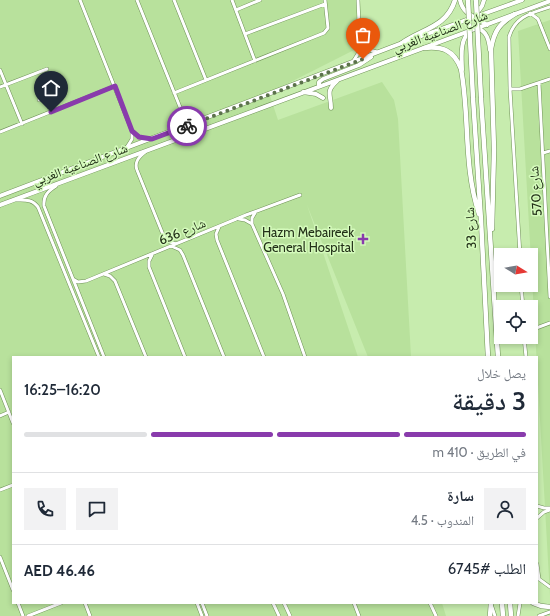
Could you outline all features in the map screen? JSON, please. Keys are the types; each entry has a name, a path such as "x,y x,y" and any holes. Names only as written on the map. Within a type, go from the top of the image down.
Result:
{"highway":[{"path":"402,43 440,23 448,14 455,0"},
{"name":"شارع 33","path":"468,0 488,356"},
{"name":"شارع 33","path":"476,0 498,356"},
{"path":"490,238 493,217 494,156 491,54 494,37 498,29 505,21 515,14"},
{"path":"424,48 438,47 449,51 458,62 462,76 469,170 481,220"},
{"path":"490,616 491,604"},
{"path":"502,604 503,616"},
{"path":"510,604 511,616"},
{"path":"536,604 550,607"}],"main road":[{"path":"460,0 465,11 487,24"},
{"path":"462,76 462,45 467,34 474,29 476,18 484,0"},
{"name":"شارع الصناعية الغربي","path":"0,196 402,43 459,22 476,18 482,14 522,0"},
{"name":"شارع الصناعية الغربي","path":"0,205 321,84 339,79 550,1"},
{"path":"465,33 468,25 476,18"},
{"path":"459,22 474,29 481,30 486,34 491,54"},
{"path":"317,76 321,84 359,65 375,54"},
{"path":"331,108 329,92 332,86 339,79"},
{"path":"303,92 316,94 323,98"}],"street":[{"path":"80,0 132,131 139,137 152,139"},
{"path":"138,0 182,112 182,120 176,130"},
{"path":"174,0 206,80"},
{"path":"232,0 255,61"},
{"path":"236,10 260,0"},
{"path":"351,63 359,52 360,43 358,0"},
{"path":"174,93 326,31 328,28 325,2 245,34"},
{"path":"520,248 510,89 509,37 511,31 521,18 530,13 550,7"},
{"path":"538,19 540,10"},
{"path":"530,13 538,19 550,49"},
{"path":"360,43 368,51 381,52"},
{"path":"0,87 47,69"},
{"path":"0,70 22,124"},
{"path":"510,89 520,89 550,79"},
{"name":"شارع 570","path":"539,83 542,154 548,210 550,297"},
{"path":"0,132 115,86"},
{"path":"39,100 53,94"},
{"path":"45,97 51,112"},
{"path":"182,112 192,120 201,120"},
{"path":"126,148 130,142 132,131"},
{"path":"147,150 137,160 136,167 164,237 170,242 178,244"},
{"path":"542,154 550,151"},
{"path":"61,182 46,194 44,198 44,206 104,356"},
{"name":"شارع 636","path":"73,279 78,282 84,282 300,195"},
{"path":"11,201 28,200 36,204 38,207 99,356"},
{"path":"256,212 252,218 252,224 282,294 306,356"},
{"path":"237,220 245,220 252,224"},
{"path":"219,227 216,234 217,240 264,356"},
{"path":"171,246 180,250 183,255 224,356"},
{"path":"154,254 150,258 149,267 185,356"},
{"path":"104,274 110,276 115,281 146,356"},
{"path":"538,327 550,323"},
{"path":"525,344 526,356"},
{"path":"0,390 1,397 12,420"},
{"path":"0,416 9,412"},
{"path":"0,490 12,485"},
{"path":"538,506 550,509"},
{"path":"538,517 550,509"},
{"path":"0,557 12,587"},
{"path":"538,572 539,579 550,587"},
{"path":"18,604 24,616"},
{"path":"28,616 58,604"},
{"path":"85,604 90,616"},
{"path":"197,604 202,616"},
{"path":"202,604 207,616"},
{"path":"273,604 279,616"},
{"path":"284,604 290,616"},
{"path":"354,604 359,616"},
{"path":"430,604 436,616"},
{"path":"491,604 495,616"},
{"path":"518,616 520,604"},
{"path":"540,616 550,612"}],"shaded area":[{"path":"0,0 356,0 358,48 269,93 278,120 382,82 394,100 398,119 411,356 368,356 307,205 358,356 12,356 12,604 442,604 446,616 0,616"},
{"path":"550,20 550,596 538,384 538,356 536,356 536,344 538,344 538,300 533,300 533,292 538,292 538,248 530,248 518,31"}],"way so far":[{"path":"187,126 363,59"}],"place":[{"name":"Hazm Mebaireek General Hospital","path":"363,239"}],"route":[{"path":"51,112 115,86 132,131 135,135 152,139 187,126"}]}
